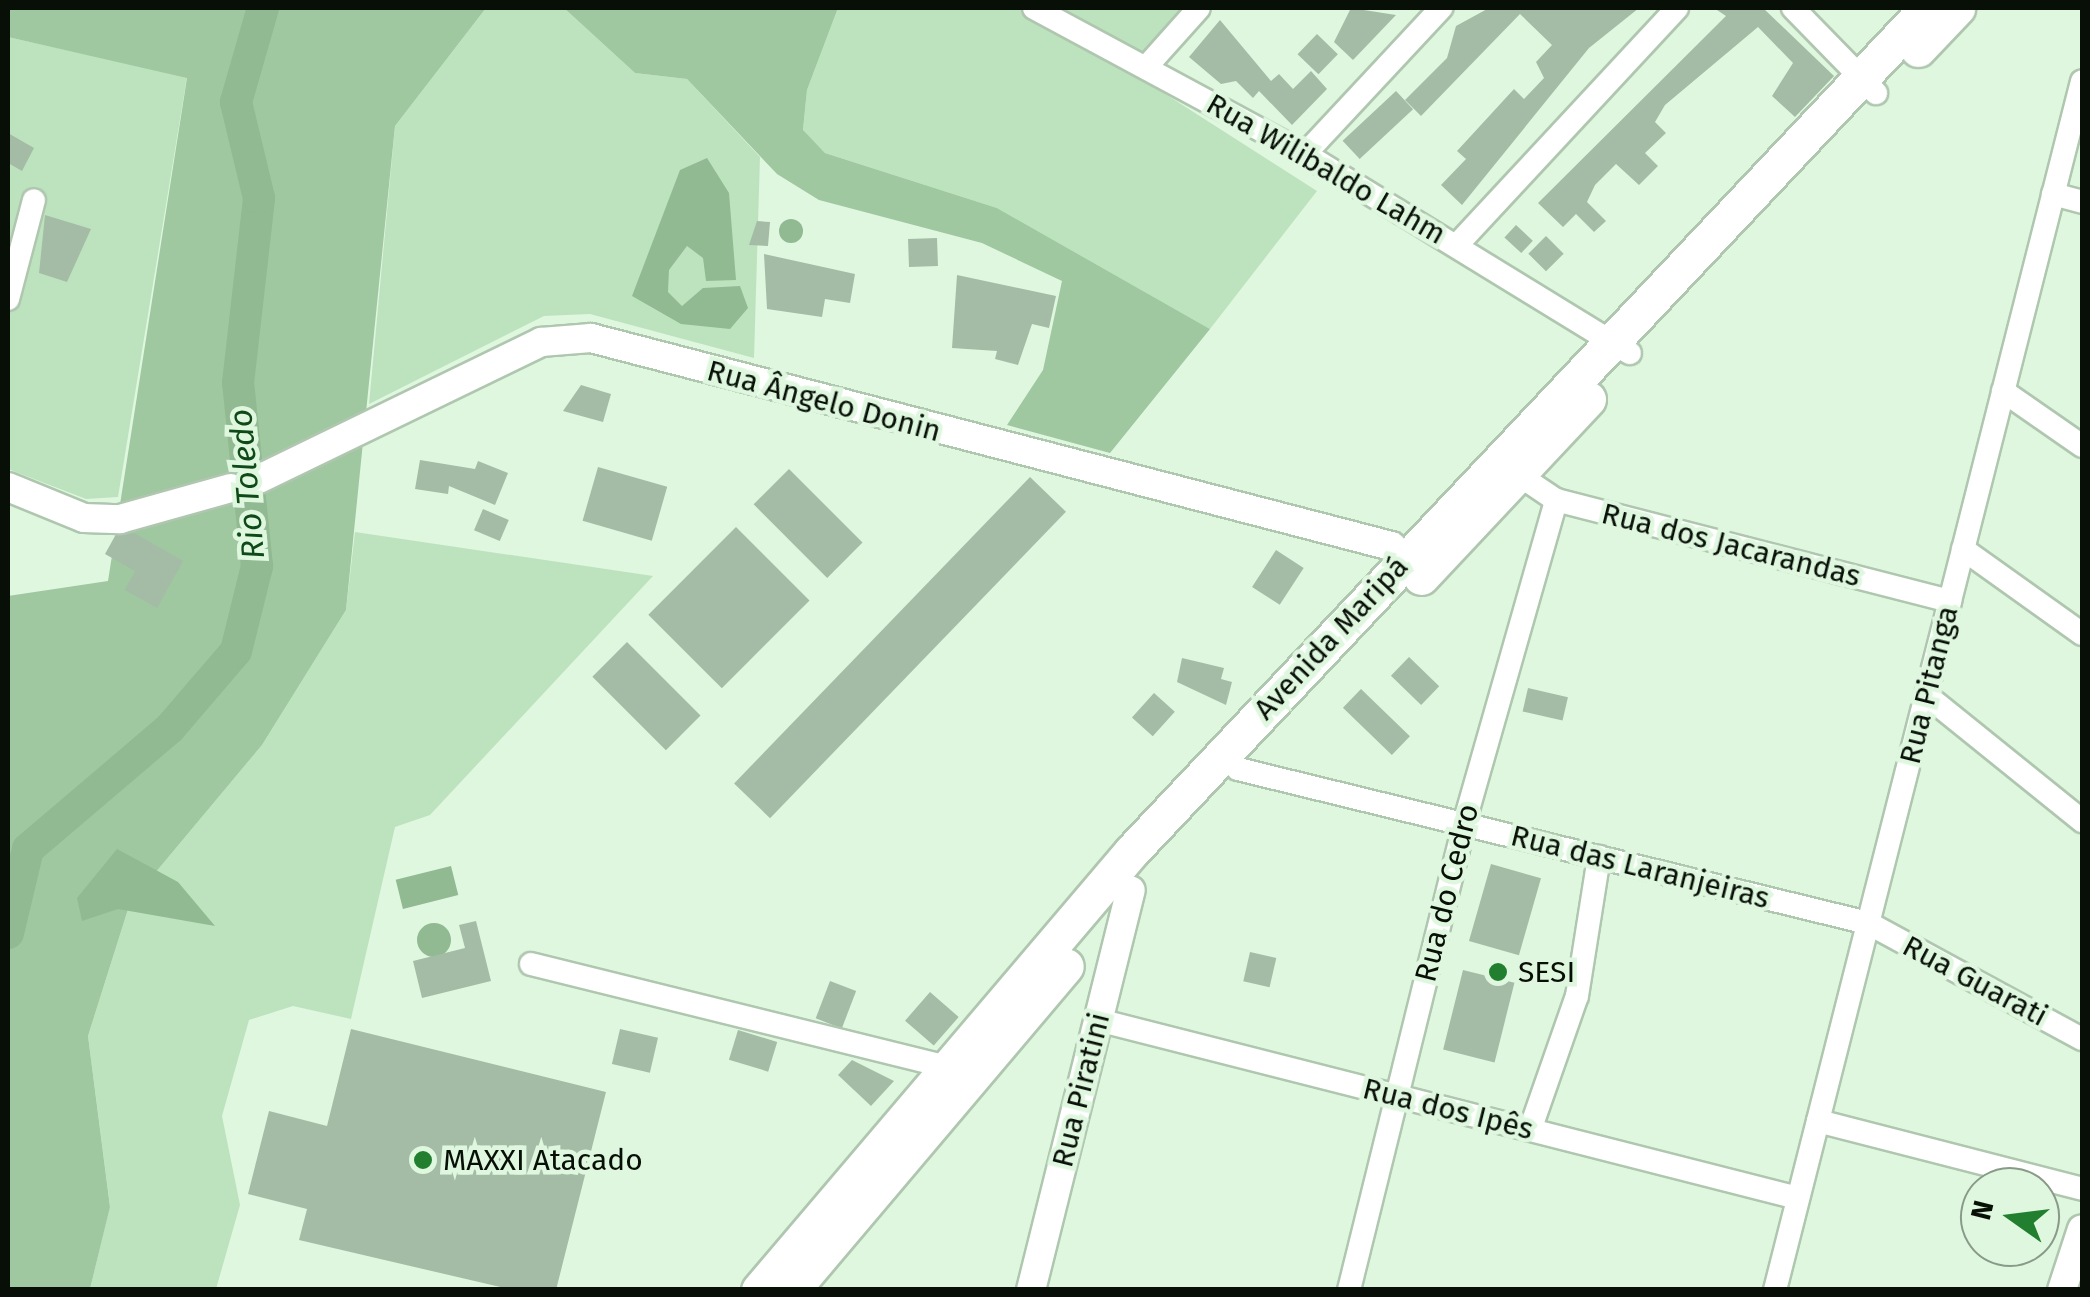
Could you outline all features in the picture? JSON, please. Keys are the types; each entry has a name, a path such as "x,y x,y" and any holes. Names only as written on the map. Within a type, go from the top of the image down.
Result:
{"main road":[{"name":"Avenida Maripá","path":"792,1290 1122,881 1230,761 1868,85 1928,8"},
{"name":"Avenida Maripá","path":"1868,85 1958,8"},
{"name":"Avenida Maripá","path":"759,1290 948,1067 1088,921"}],"street":[{"name":"Rua Wilibaldo Lahm","path":"1034,8 1148,65 1305,154 1622,346"},
{"path":"1148,65 1199,8"},
{"path":"1305,154 1440,8"},
{"path":"1457,245 1677,8"},
{"path":"1794,8 1868,85"},
{"name":"Rua Pitanga","path":"1775,1290 2082,80"},
{"path":"2054,194 2082,202"},
{"path":"8,299 34,200"},
{"name":"Rua Ângelo Donin","path":"259,479 541,342 591,338 1391,546 1413,568"},
{"path":"2004,391 2082,446"},
{"name":"Rua dos Jacarandas","path":"1508,468 1556,500 1950,602"},
{"path":"8,487 84,518 120,519 259,479"},
{"name":"Rua do Cedro","path":"1349,1290 1464,824 1556,500"},
{"path":"1964,549 2082,634"},
{"path":"1926,695 2082,821"},
{"name":"Rua das Laranjeiras","path":"1230,761 1464,824 1868,923"},
{"path":"1530,1130 1578,996 1599,858"},
{"name":"Rua Piratini","path":"1031,1290 1098,1020 1122,881"},
{"name":"Rua Guarati","path":"1868,923 2082,1039"},
{"path":"532,964 948,1067"},
{"name":"Rua dos Ipês","path":"1098,1020 1798,1198"},
{"path":"1818,1120 2082,1189"},
{"path":"2062,1290 2082,1228"}],"shaded area":[{"path":"8,8 486,8 395,126 346,610 262,745 130,903 88,1036 110,1207 90,1289 8,1289 8,596 108,581 187,78 8,37"},
{"path":"486,8 564,8 635,73 687,79 760,157 754,358 590,314 544,316 369,404 395,126"},
{"path":"564,8 838,8 807,90 803,130 825,153 997,208 1210,329 1110,453 1007,425 1043,370 1062,281 982,243 819,200 777,174 687,79 635,73"},
{"path":"838,8 1208,8 1145,81 1317,191 1210,329 997,208 825,153 803,131 807,90"},
{"path":"8,37 187,77 118,497 86,499 8,469"},
{"path":"707,158 729,193 736,280 706,281 703,258 687,246 669,270 668,292 682,306 703,288 740,286 748,308 730,329 681,324 632,296 680,170"},
{"path":"791,219 803,231 791,243 779,231"},
{"path":"355,532 653,576 430,815 395,827 351,1019 293,1006 249,1020 222,1116 240,1205 216,1289 90,1289 110,1206 88,1036 130,903 262,745 346,610"},
{"path":"117,849 178,882 215,926 118,909 82,921 77,898"},
{"path":"451,866 458,895 403,909 396,880"},
{"path":"434,923 446,928 451,940 446,952 434,957 422,952 417,940 422,928"}],"building":[{"path":"1351,8 1396,15 1353,60 1334,42"},
{"path":"1489,8 1639,8 1589,48 1462,205 1441,185 1466,159 1457,151 1514,89 1524,99 1544,78 1536,62 1552,45 1520,14 1421,116 1405,100 1447,58 1456,26"},
{"path":"1714,8 1763,8 1834,76 1795,117 1772,96 1793,63 1758,27 1665,105 1655,122 1666,133 1645,153 1658,166 1639,185 1616,164 1595,185 1587,202 1606,221 1594,232 1576,214 1563,227 1538,203 1726,16"},
{"path":"1220,20 1271,81 1279,74 1293,89 1311,71 1327,89 1292,125 1259,91 1253,98 1236,81 1221,84 1189,57"},
{"path":"1317,34 1338,54 1318,74 1298,54"},
{"path":"1396,91 1413,109 1360,159 1343,141"},
{"path":"8,133 34,148 22,171 8,163"},
{"path":"45,215 91,229 67,282 39,273"},
{"path":"757,221 770,222 768,246 749,245"},
{"path":"1516,225 1533,241 1521,253 1504,237"},
{"path":"1546,236 1564,254 1546,271 1528,254"},
{"path":"937,238 938,266 909,267 908,239"},
{"path":"764,254 855,274 850,303 825,299 822,317 767,309"},
{"path":"957,275 1056,296 1049,328 1032,324 1018,365 995,359 997,351 952,348"},
{"path":"581,385 611,394 603,422 563,411"},
{"path":"420,460 475,469 478,461 508,473 495,505 449,486 448,494 415,489"},
{"path":"598,467 667,487 652,541 583,521"},
{"path":"789,469 863,543 827,578 754,504"},
{"path":"1030,477 1066,512 770,818 734,783"},
{"path":"483,509 509,520 500,541 474,530"},
{"path":"736,527 810,601 722,688 648,615"},
{"path":"134,533 183,561 157,608 125,590 135,571 105,554 115,536"},
{"path":"1276,550 1304,568 1280,605 1252,587"},
{"path":"627,642 701,716 666,750 592,677"},
{"path":"1409,657 1439,686 1421,705 1391,676"},
{"path":"1182,658 1224,668 1221,679 1232,682 1226,705 1177,682"},
{"path":"1528,688 1568,697 1563,721 1523,711"},
{"path":"1361,689 1410,736 1392,755 1343,708"},
{"path":"1154,693 1175,712 1153,736 1132,718"},
{"path":"1491,864 1541,878 1519,955 1469,941"},
{"path":"476,921 491,981 422,998 413,961 465,948 459,925"},
{"path":"1250,952 1276,958 1270,987 1243,981"},
{"path":"1463,970 1514,983 1495,1062 1443,1050"},
{"path":"830,981 856,991 842,1028 816,1018"},
{"path":"930,992 959,1017 934,1046 905,1021"},
{"name":"MAXXI Atacado","path":"351,1029 606,1092 556,1290 513,1290 299,1240 307,1209 248,1194 269,1111 327,1126"},
{"path":"620,1029 658,1038 650,1073 612,1064"},
{"path":"738,1030 777,1042 768,1072 729,1060"},
{"path":"852,1060 894,1081 871,1106 838,1075"}],"waterway":[{"name":"Rio Toledo","path":"8,933 28,849 170,728 236,651 257,566 238,383 259,198 236,102 263,8"}],"place":[{"name":"SESI","path":"1498,972"},
{"name":"MAXXI Atacado","path":"423,1160"}]}
